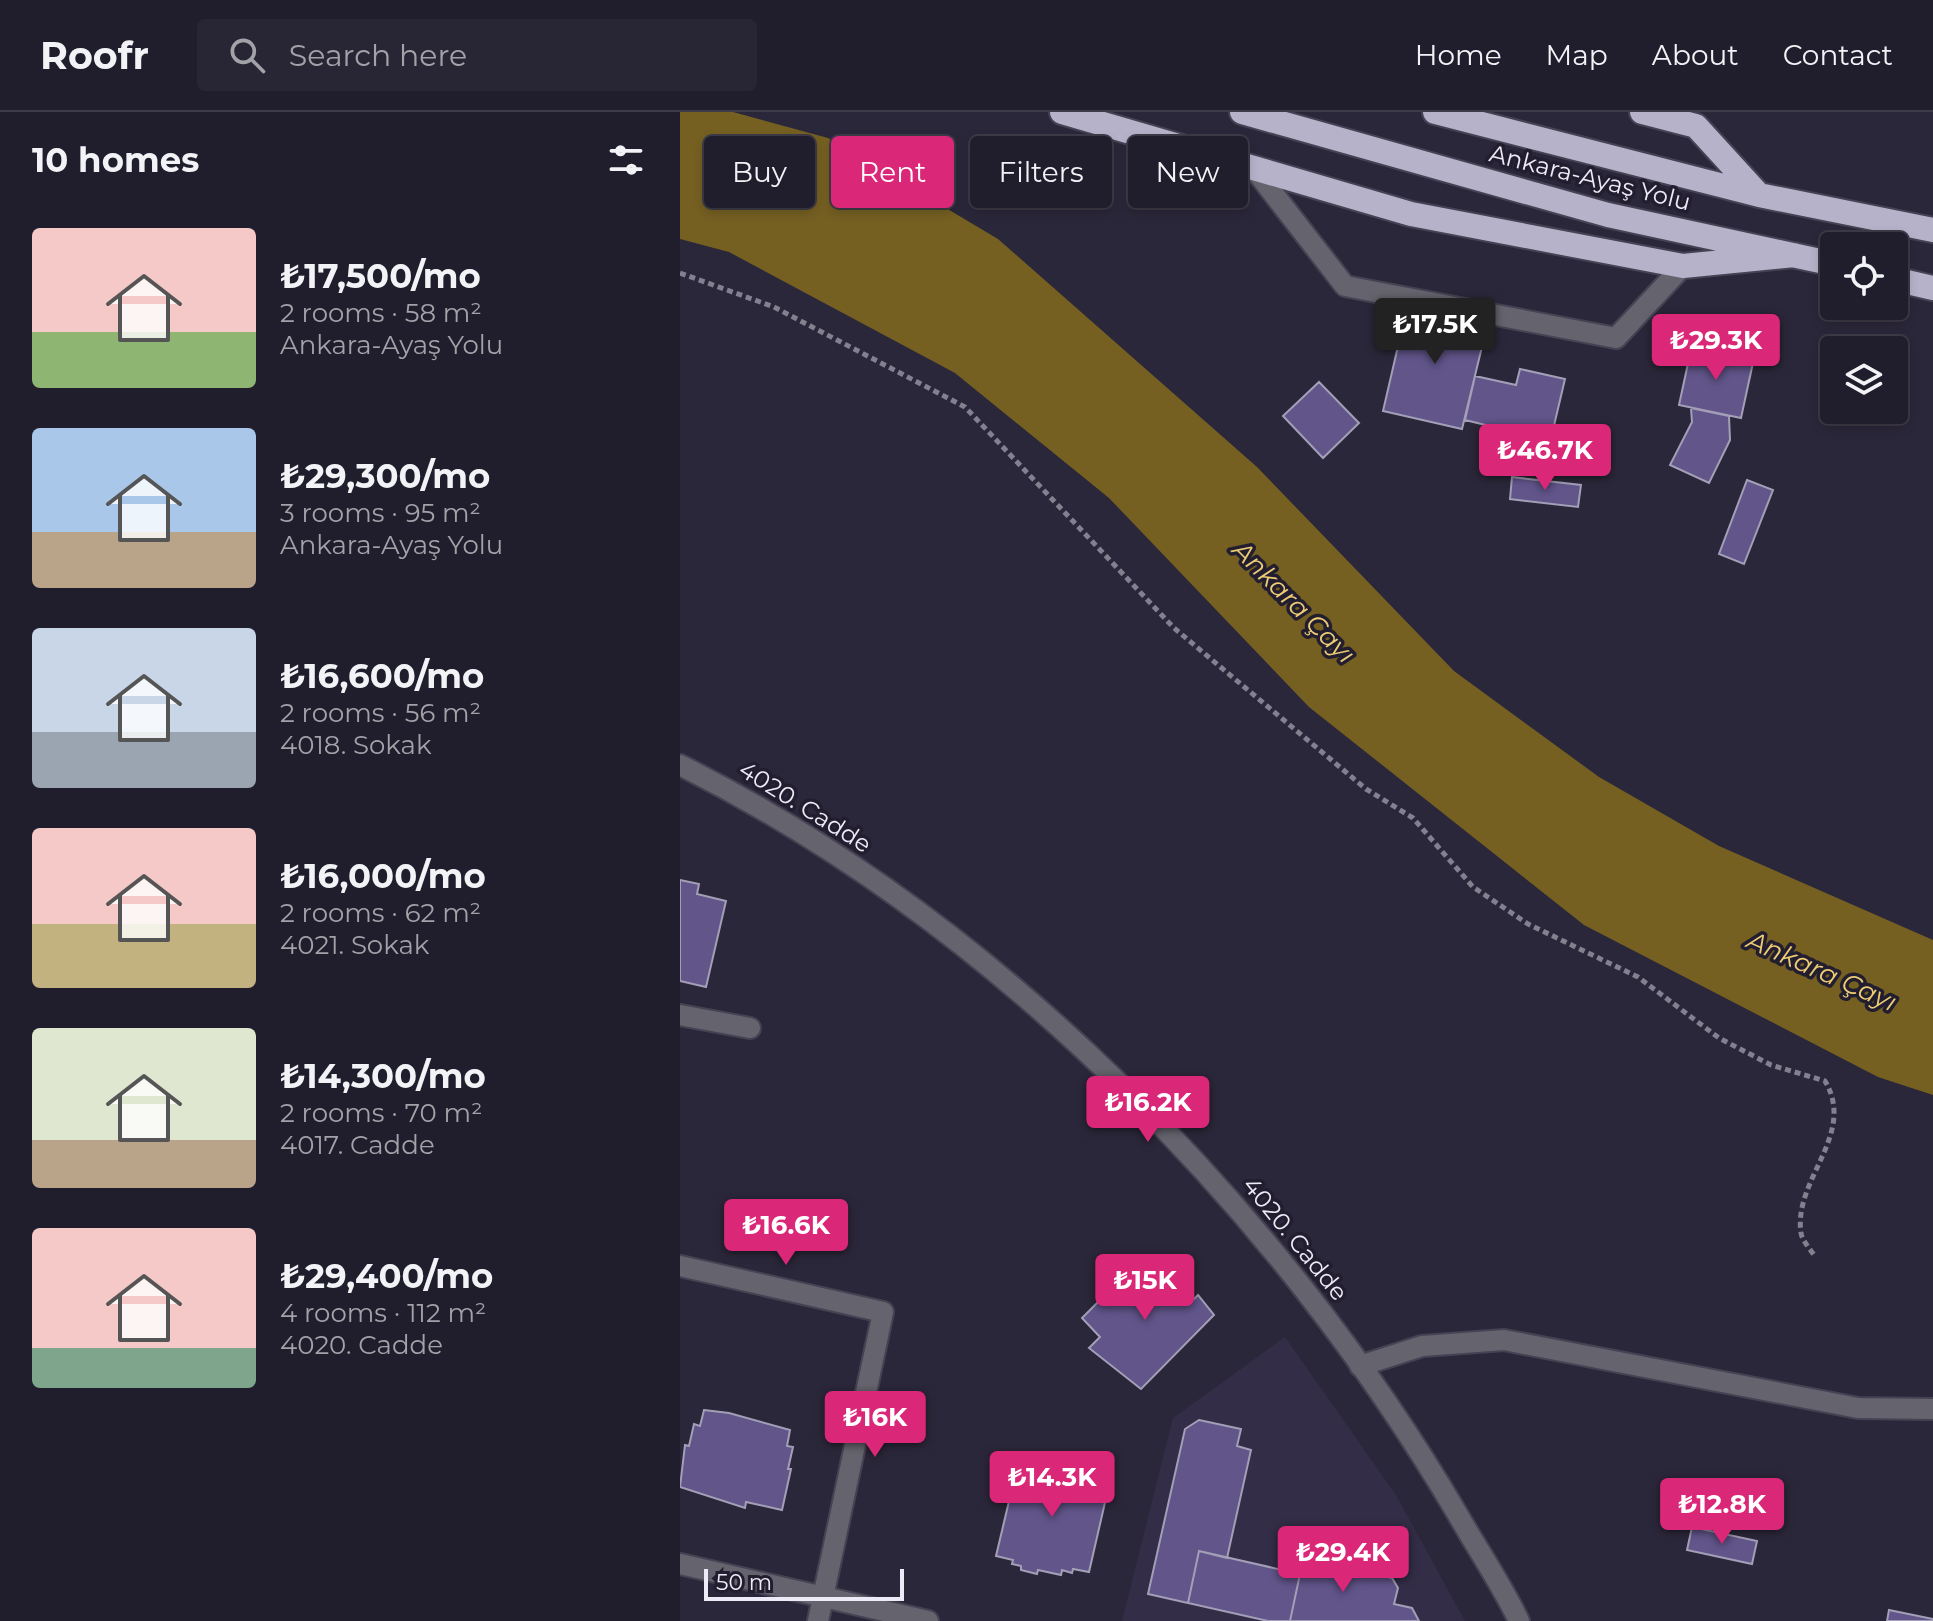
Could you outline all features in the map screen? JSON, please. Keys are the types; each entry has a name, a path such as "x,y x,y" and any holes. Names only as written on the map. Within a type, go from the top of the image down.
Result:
{"highway":[{"path":"1062,112 1411,214 1683,266 1794,255"},
{"name":"Ankara-Ayaş Yolu","path":"1242,112 1608,215 1820,261"},
{"name":"Ankara-Ayaş Yolu","path":"1435,112 1759,195 1933,230"},
{"path":"1642,112 1698,119 1759,195"},
{"path":"1908,282 1933,288"}],"street":[{"path":"1255,170 1345,286 1616,338 1683,266"},
{"name":"4020. Cadde","path":"680,765 746,798 877,883 1009,986 1124,1086 1212,1179 1326,1317 1420,1451 1519,1621"},
{"path":"680,1015 750,1028"},
{"path":"680,1266 883,1312 818,1621"},
{"path":"1360,1366 1422,1346 1504,1340 1858,1408 1933,1409"},
{"path":"680,1564 928,1621"}],"path":[{"path":"680,273 774,307 965,407 1174,628 1366,789 1413,818 1473,887 1528,924 1638,977 1719,1038 1771,1065 1825,1081 1833,1094 1835,1128 1803,1206 1801,1235 1814,1255"}],"shaded area":[{"path":"1285,1337 1396,1495 1465,1621 1122,1621 1173,1418"}],"water":[{"name":"Ankara Çayı","path":"680,112 733,112 831,140 831,208 946,208 998,239 1257,467 1454,671 1599,777 1719,846 1933,940 1933,1095 1878,1077 1584,925 1309,707 1109,498 955,373 729,252 680,239"}],"building":[{"path":"1408,303 1488,322 1462,429 1383,411"},
{"path":"1692,345 1754,358 1741,418 1679,405"},
{"path":"1520,369 1565,379 1548,451 1503,441 1506,430 1465,420 1475,376 1516,385"},
{"path":"1319,382 1359,423 1323,458 1283,416"},
{"path":"1691,408 1729,416 1730,440 1709,483 1670,465 1692,422"},
{"path":"1512,477 1581,485 1578,507 1510,499"},
{"path":"1747,480 1773,490 1744,564 1719,554"},
{"path":"680,880 699,884 697,894 726,901 706,987 680,981"},
{"path":"1144,1256 1156,1268 1159,1265 1169,1272 1194,1299 1198,1295 1214,1315 1141,1389 1089,1348 1100,1337 1082,1318"},
{"path":"704,1410 729,1413 790,1430 787,1446 793,1447 788,1469 791,1469 782,1510 746,1502 745,1508 680,1487 685,1445 689,1446 694,1424 700,1426"},
{"path":"1199,1420 1241,1429 1237,1446 1251,1450 1227,1558 1199,1551 1188,1603 1148,1594 1185,1429"},
{"path":"1019,1459 1062,1465 1109,1485 1089,1572 1062,1570 1061,1575 1038,1570 1037,1574 1021,1570 1021,1566 1012,1564 1013,1560 996,1556"},
{"path":"1692,1527 1757,1541 1752,1564 1687,1550"},
{"path":"1199,1551 1300,1574 1290,1621 1268,1621 1188,1603"},
{"path":"1286,1554 1392,1578 1398,1588 1394,1604 1412,1608 1419,1621 1290,1621 1300,1574 1282,1570"},
{"path":"1889,1610 1933,1619 1933,1621 1887,1621"}]}
